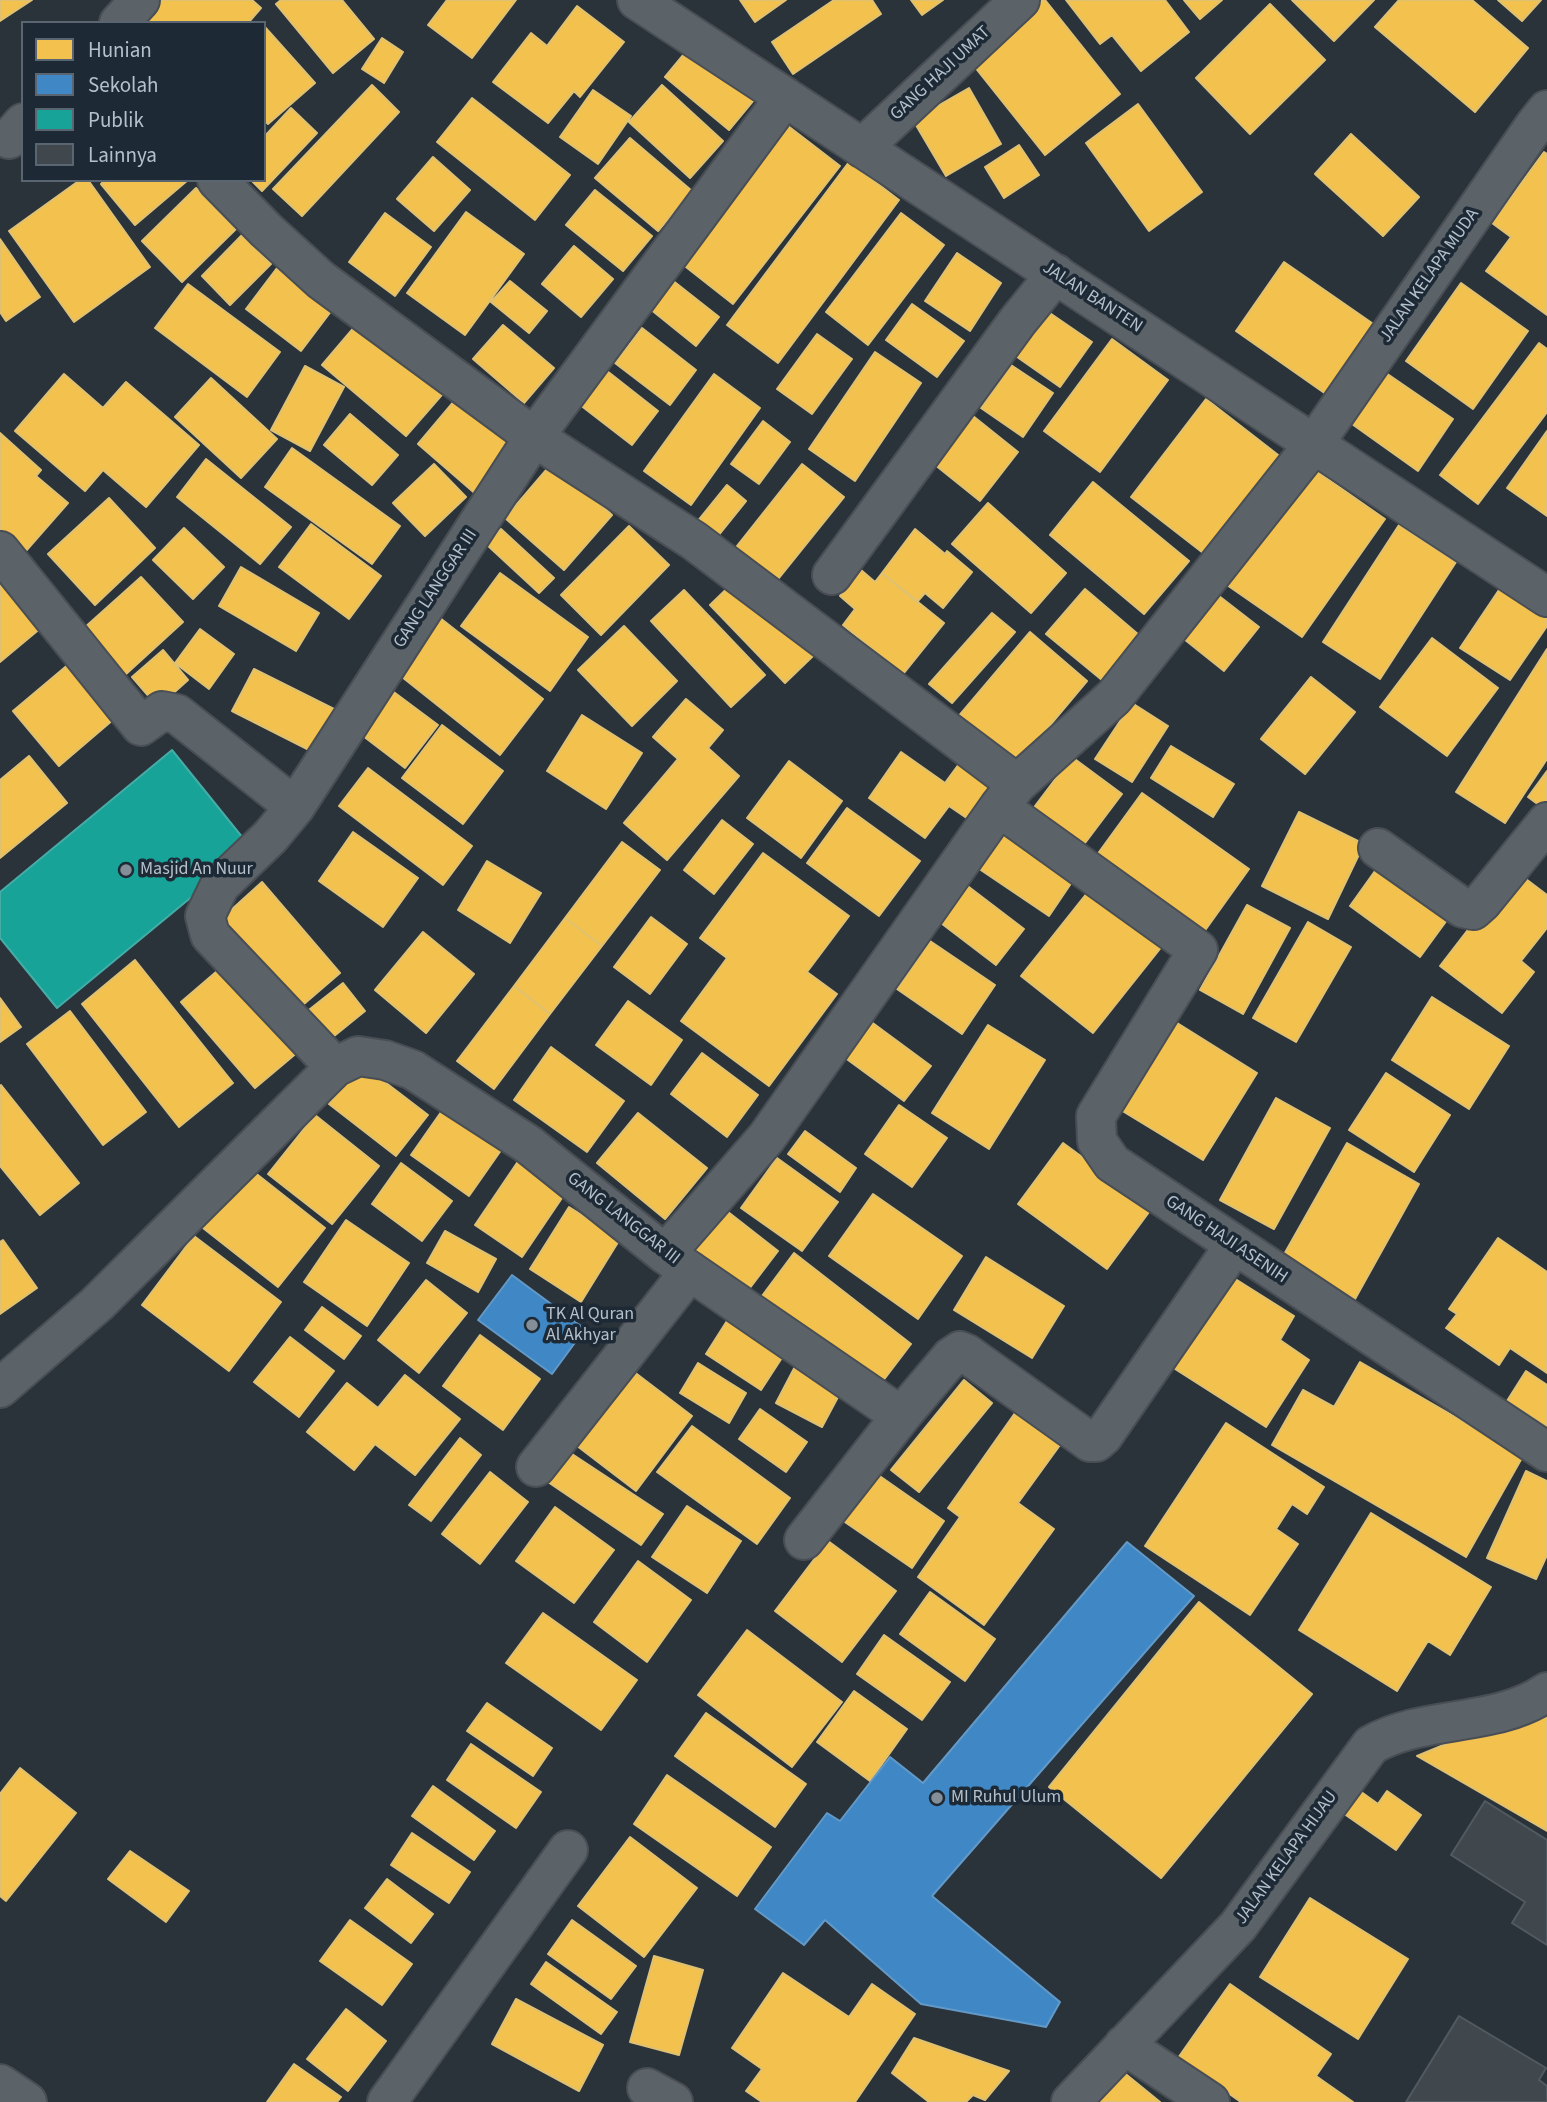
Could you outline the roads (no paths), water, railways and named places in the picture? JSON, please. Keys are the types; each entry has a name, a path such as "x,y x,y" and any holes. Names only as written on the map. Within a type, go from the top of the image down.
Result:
{"street":[{"path":"121,21 140,0"},
{"name":"JALAN BANTEN","path":"637,0 1547,597"},
{"name":"GANG HAJI UMAT","path":"862,148 1020,0"},
{"name":"GANG LANGGAR III","path":"335,1067 210,935 205,916 220,885 270,837 295,807 534,437 785,97"},
{"name":"JALAN KELAPA MUDA","path":"536,1467 1008,796 1115,696 1314,444 1543,123"},
{"path":"218,182 321,280 534,437 694,540 1008,796"},
{"path":"832,575 1017,322 1056,274"},
{"path":"0,551 141,726 162,710 177,714 295,807"},
{"name":"GANG HAJI ASENIH","path":"1008,796 1198,950 1096,1116 1097,1141 1112,1163 1547,1452"},
{"path":"1378,848 1463,908 1473,910 1547,822"},
{"name":"GANG LANGGAR III","path":"0,1388 97,1304 335,1067 358,1056 385,1059 412,1070 529,1145 678,1263 901,1416"},
{"path":"804,1540 901,1416 951,1357 960,1351 1090,1442 1096,1442 1103,1436 1234,1246"},
{"name":"JALAN KELAPA HIJAU","path":"1071,2102 1238,1926 1371,1745 1423,1727 1492,1715 1535,1700 1547,1692"},
{"path":"387,2102 568,1850"},
{"path":"1124,2045 1210,2102"},
{"path":"0,2084 26,2102"}],"place":[{"name":"Masjid An Nuur","path":"126,870"},
{"name":"TK Al Quran Al Akhyar","path":"532,1325"},
{"name":"MI Ruhul Ulum","path":"937,1798"}]}
